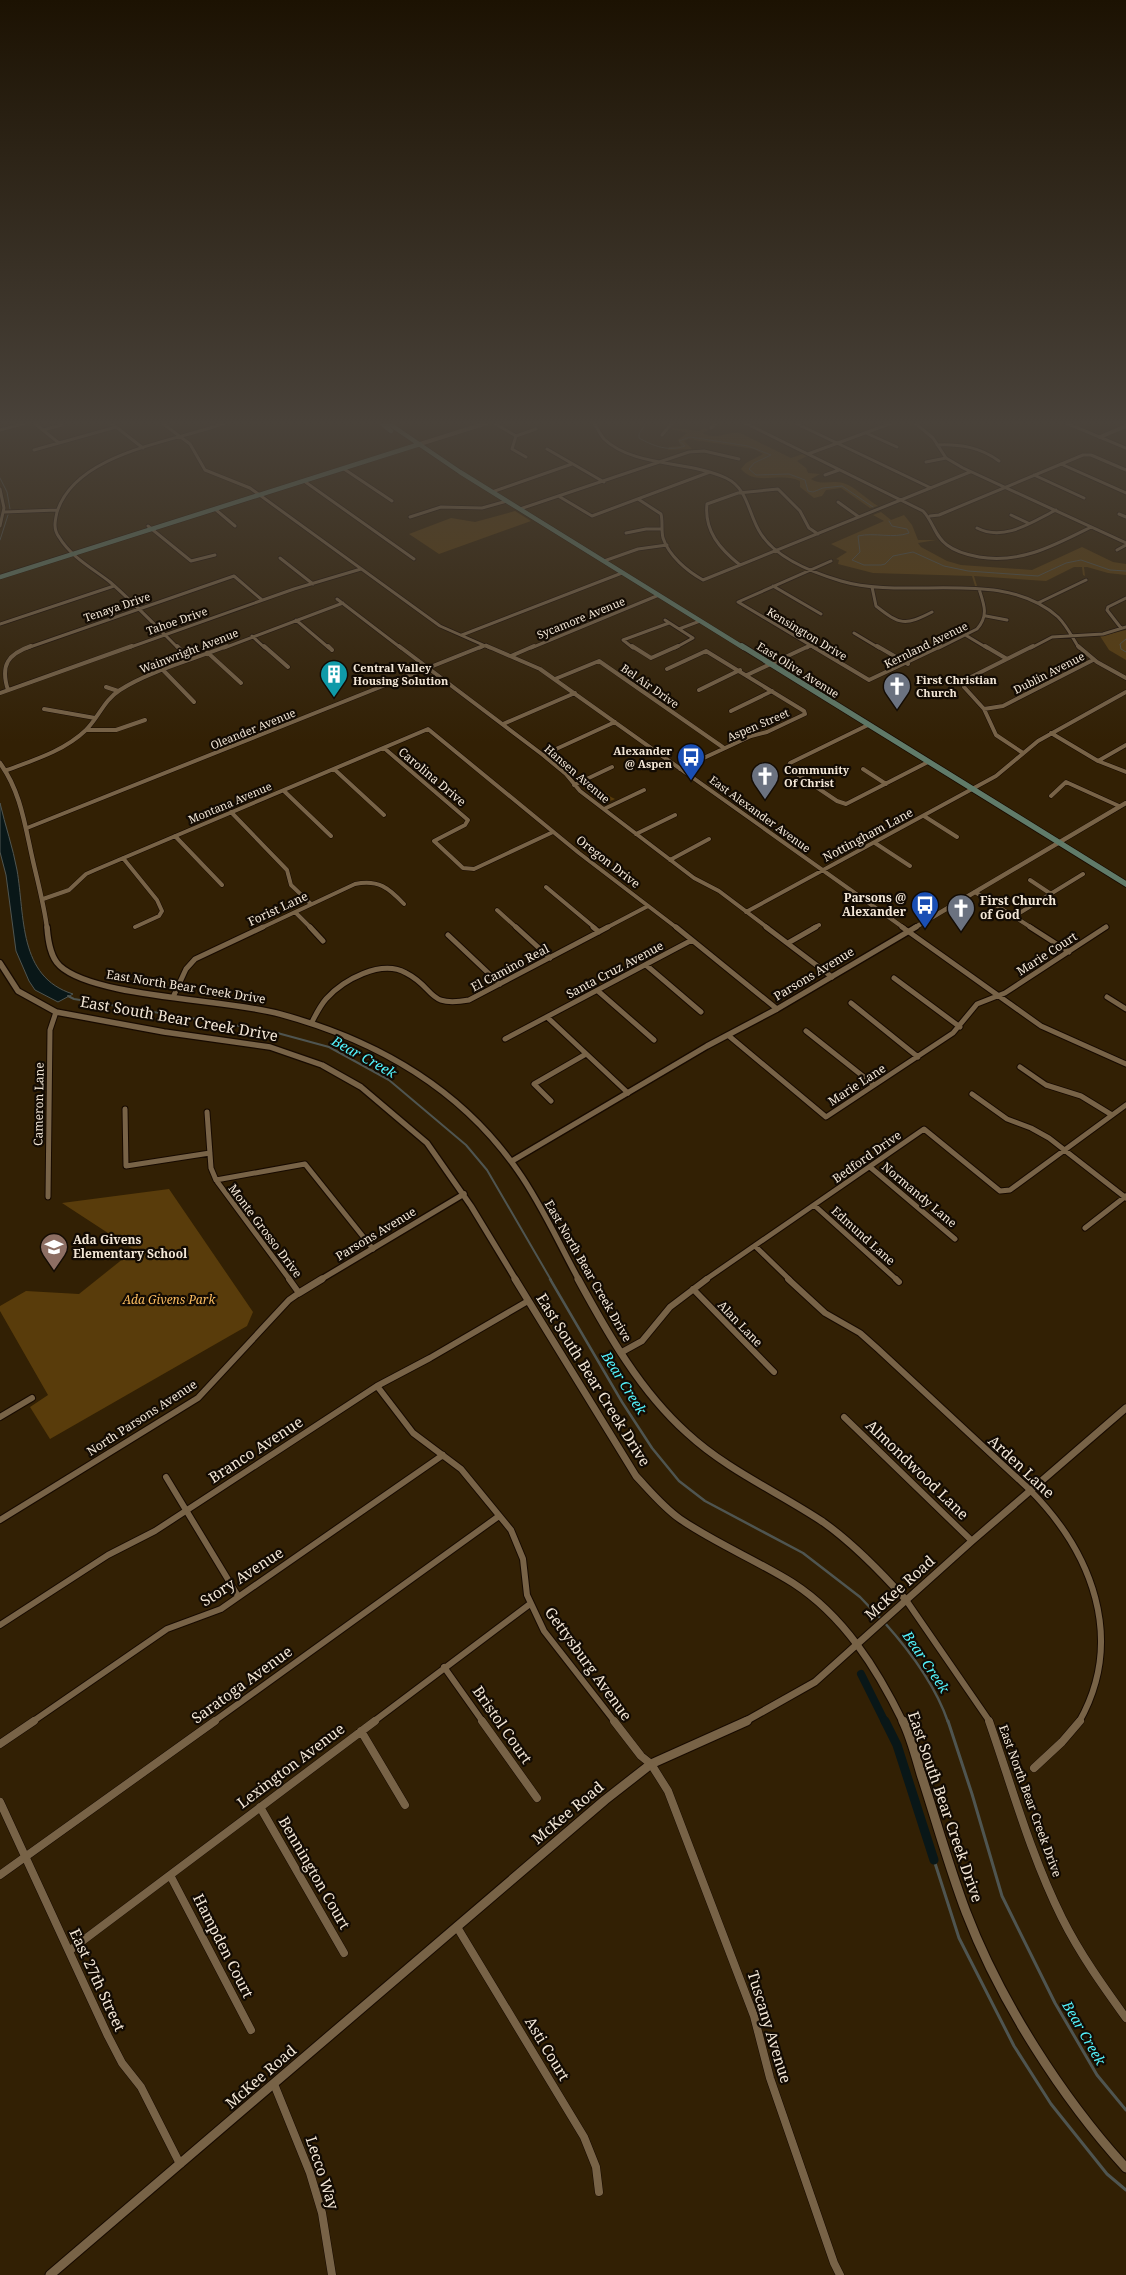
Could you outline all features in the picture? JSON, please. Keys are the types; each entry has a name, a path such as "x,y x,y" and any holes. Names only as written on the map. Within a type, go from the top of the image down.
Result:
{"main road":[{"path":"0,573 146,529"},
{"name":"East Olive Avenue","path":"553,529 1126,884"},
{"path":"0,577 73,552"}],"street":[{"path":"55,529 58,537 73,552 114,586 190,659"},
{"path":"151,529 191,561 215,555"},
{"name":"East Alexander Avenue","path":"306,529 440,626 540,668 908,932 1052,1032 1104,1052 1126,1064"},
{"path":"372,529 414,559"},
{"path":"626,533 641,529"},
{"path":"662,529 667,545 683,566 703,580 830,529"},
{"path":"711,529 715,541 740,565"},
{"path":"760,529 762,535 777,550 812,569 843,582 872,586 979,589 1010,593 1038,603 1060,618 1082,650 1093,660 1126,678"},
{"path":"811,529 818,534"},
{"path":"935,529 939,539 947,545 966,553 987,557 1016,558 1026,556 1087,529"},
{"path":"979,529 987,533 1000,534 1012,529"},
{"path":"1096,529 1126,544 1117,550"},
{"path":"604,561 632,551 667,545"},
{"path":"280,558 313,584"},
{"path":"773,586 831,561"},
{"name":"Tahoe Drive","path":"0,693 262,600 361,569"},
{"path":"462,635 622,572"},
{"name":"Tenaya Drive","path":"8,690 2,684 1,674 6,659 10,654 234,576 262,600"},
{"path":"1038,603 1086,580"},
{"path":"0,624 114,586"},
{"path":"773,586 821,614"},
{"name":"Kensington Drive","path":"773,586 738,600 738,602 869,680"},
{"path":"872,586 876,606 901,622 912,622 932,612"},
{"path":"979,589 986,616 1007,620"},
{"name":"Sycamore Avenue","path":"511,656 659,595"},
{"path":"1023,753 996,735 992,730 984,709 964,686 965,682 1052,637 1108,633 1124,628 1107,610 1108,607 1126,598"},
{"name":"Hansen Avenue","path":"337,599 543,755 563,771 574,785 670,860 694,878 719,891 832,977"},
{"name":"Wainwright Avenue","path":"7,770 66,745 86,730 102,706 118,691 135,681 207,652 343,603"},
{"name":"Kernland Avenue","path":"869,680 967,636 981,626 986,616"},
{"path":"296,620 332,650"},
{"path":"679,629 700,620"},
{"path":"667,621 679,629 693,638 651,658 645,656 623,640 667,621"},
{"path":"854,633 908,664"},
{"path":"252,636 288,667"},
{"path":"967,636 1007,659"},
{"name":"Oleander Avenue","path":"26,828 486,645"},
{"path":"747,675 810,646"},
{"name":"Aspen Street","path":"667,669 706,651 740,670 804,711 805,714 767,732 751,736 680,769"},
{"path":"207,652 241,684"},
{"name":"Dublin Avenue","path":"984,709 1003,706 1093,660"},
{"name":"Bel Air Drive","path":"556,679 599,661 724,748"},
{"path":"162,669 194,702"},
{"path":"699,690 740,670"},
{"path":"106,688 118,691"},
{"path":"731,711 772,691"},
{"name":"Nottingham Lane","path":"746,912 996,776 1051,732 1126,692"},
{"path":"503,724 575,693"},
{"path":"44,709 95,718"},
{"path":"86,730 114,731 128,728 145,720"},
{"path":"543,755 615,722"},
{"path":"868,725 787,766 788,768 840,803 846,804 928,762"},
{"name":"Montana Avenue","path":"43,899 69,890 86,874 428,730"},
{"name":"Oregon Drive","path":"428,730 553,832 777,1009"},
{"path":"1051,732 1098,761 1126,772"},
{"path":"1098,761 1126,745"},
{"name":"Carolina Drive","path":"384,748 468,820 465,825 434,841 463,868 474,869 553,832"},
{"name":"East North Bear Creek Drive","path":"0,762 7,770 16,788 43,899 53,955 60,966 70,974 101,986 254,1008 312,1022 356,1038 409,1067 441,1091 512,1161 592,1306 622,1352 667,1414 690,1438 718,1459 824,1524 870,1561 906,1600 988,1717 1032,1847 1062,1918 1089,1965 1126,2018"},
{"path":"574,785 612,767"},
{"path":"334,769 384,815"},
{"path":"863,769 886,784"},
{"path":"1051,796 1066,782 1098,794 1119,806"},
{"path":"284,790 331,836"},
{"path":"604,809 644,790"},
{"name":"Parsons Avenue","path":"512,1161 707,1046 729,1036 832,977 1126,802"},
{"path":"231,812 287,870 286,879 290,885 311,904"},
{"path":"636,834 675,814"},
{"path":"924,816 957,837"},
{"path":"175,836 222,885"},
{"path":"670,860 710,839"},
{"path":"875,843 910,866"},
{"path":"123,858 158,900 162,911 158,916 135,927"},
{"path":"1013,917 1083,874"},
{"path":"1030,880 1051,894"},
{"name":"Forist Lane","path":"174,995 186,969 195,959 354,884 373,881 388,887 404,904"},
{"path":"546,887 599,932"},
{"path":"975,892 1069,952"},
{"name":"El Camino Real","path":"312,1022 328,996 372,971 383,969 405,972 432,997 448,1003 470,1000 648,906"},
{"path":"497,910 550,958"},
{"path":"295,912 323,941"},
{"path":"788,943 819,925"},
{"name":"Marie Court","path":"997,995 1005,993 1106,927"},
{"path":"448,935 500,984"},
{"name":"Santa Cruz Avenue","path":"505,1039 692,940"},
{"name":"East South Bear Creek Drive","path":"0,963 18,991 56,1012 164,1032 270,1047 322,1065 361,1087 427,1143 464,1194 636,1476 656,1498 680,1519 794,1584 834,1618 858,1644 888,1691 906,1728 966,1912 990,1965 1019,2019 1065,2094 1095,2134 1126,2168"},
{"path":"646,965 701,1012"},
{"path":"894,978 960,1027"},
{"path":"598,991 654,1040"},
{"name":"Marie Lane","path":"729,1036 826,1116 918,1057 960,1027 973,1009 989,997 997,995"},
{"path":"1107,998 1126,1009"},
{"path":"851,1004 918,1057"},
{"name":"Cameron Lane","path":"48,1197 50,1030 56,1012"},
{"path":"547,1017 628,1093"},
{"path":"806,1031 874,1086"},
{"path":"551,1101 534,1084 586,1054"},
{"path":"1020,1067 1046,1085 1081,1096 1112,1115"},
{"path":"972,1094 1007,1119 1040,1132 1126,1197 1085,1228"},
{"name":"Bedford Drive","path":"622,1352 634,1347 647,1338 670,1306 693,1289 924,1129 1000,1191 1010,1190 1126,1105"},
{"path":"125,1109 126,1166 210,1153"},
{"path":"207,1112 211,1168 216,1180 305,1164 373,1249"},
{"name":"Normandy Lane","path":"870,1167 954,1239"},
{"name":"Monte Grosso Drive","path":"216,1180 299,1293"},
{"name":"Parsons Avenue","path":"299,1293 464,1194"},
{"name":"Edmund Lane","path":"814,1205 899,1282"},
{"name":"Arden Lane","path":"755,1246 822,1310 863,1335 1030,1492 1063,1526 1087,1564 1100,1601 1103,1629 1102,1668 1096,1689 1074,1730 1034,1768"},
{"name":"Alan Lane","path":"693,1289 774,1372"},
{"name":"North Parsons Avenue","path":"0,1520 198,1398 290,1300 299,1293"},
{"name":"Branco Avenue","path":"0,1625 108,1555 155,1531 377,1386 430,1358 528,1300"},
{"name":"Gettysburg Avenue","path":"377,1386 413,1433 461,1468 516,1538 523,1559 525,1582 530,1604 544,1631 641,1756 651,1764"},
{"path":"0,1417 32,1398"},
{"name":"McKee Road","path":"50,2275 571,1828 651,1764 757,1716 815,1682 972,1541 1126,1408"},
{"name":"Almondwood Lane","path":"844,1417 972,1541"},
{"name":"Story Avenue","path":"0,1744 167,1629 211,1614 442,1455"},
{"path":"166,1477 238,1596"},
{"name":"Saratoga Avenue","path":"0,1875 499,1516"},
{"name":"Lexington Avenue","path":"68,1951 530,1604"},
{"name":"Bristol Court","path":"444,1667 537,1798"},
{"path":"361,1731 405,1804"},
{"name":"Tuscany Avenue","path":"651,1764 674,1803 754,2016 770,2078 834,2263 840,2275"},
{"name":"East 27th Street","path":"0,1802 108,2036 122,2063 142,2087 180,2164"},
{"name":"Bennington Court","path":"260,1807 344,1953"},
{"name":"Hampden Court","path":"170,1875 251,2030"},
{"name":"Asti Court","path":"457,1926 584,2137 596,2167 599,2192"},
{"name":"Lecco Way","path":"274,2084 310,2173 322,2213 332,2275"}],"green space":[{"path":"422,529 508,529 439,554 409,534"},
{"path":"865,529 914,529 918,540 936,540 918,543 921,547 947,561 961,565 1032,570 1082,547 1113,562 1126,564 1126,575 1084,567 1085,576 1083,575 1082,567 1074,567 1046,581 974,576 977,586 975,586 972,576 873,573 838,564 839,560 836,559 847,552 831,544"},
{"path":"1126,630 1126,660 1109,650 1100,636"},
{"path":"589,781 615,799 606,801 598,798 583,786 583,784"},
{"name":"Ada Givens Park","path":"169,1189 253,1312 247,1326 50,1439 30,1407 48,1395 0,1311 0,1306 26,1291 79,1294 134,1250 62,1203"}],"shaded area":[{"path":"0,803 15,862 27,943 33,959 42,974 55,986 73,994 58,1002 35,990 16,951 6,875 0,852"}],"waterway":[{"path":"0,540 3,529"},
{"path":"907,529 909,533 903,535 858,536 860,552 852,560 864,565 881,565 885,564 893,556 913,552 944,566 968,571 1038,576 1066,563 1081,560 1110,570 1126,571"},
{"path":"1126,639 1120,644 1121,649 1126,652"},
{"name":"Bear Creek","path":"68,996 74,999 270,1031 329,1047 389,1080 466,1145 487,1170 551,1280"},
{"name":"Bear Creek","path":"550,1279 622,1402 652,1448 679,1481 705,1501 803,1553 860,1597 881,1619"},
{"name":"Bear Creek","path":"884,1622 929,1681 948,1722"},
{"path":"861,1674 885,1722"},
{"path":"885,1721 897,1745 934,1860"},
{"name":"Bear Creek","path":"948,1721 1002,1896 1055,2003 1097,2075 1126,2110"},
{"path":"934,1860 959,1938 1014,2046 1051,2104 1107,2174 1126,2190"}],"place":[{"name":"Central Valley Housing Solution","path":"334,698"},
{"name":"First Christian Church","path":"897,710"},
{"name":"Alexander @ Aspen","path":"691,781"},
{"name":"Community Of Christ","path":"765,800"},
{"name":"Parsons @ Alexander","path":"925,929"},
{"name":"First Church of God","path":"961,932"},
{"name":"Ada Givens Elementary School","path":"54,1271"}]}
